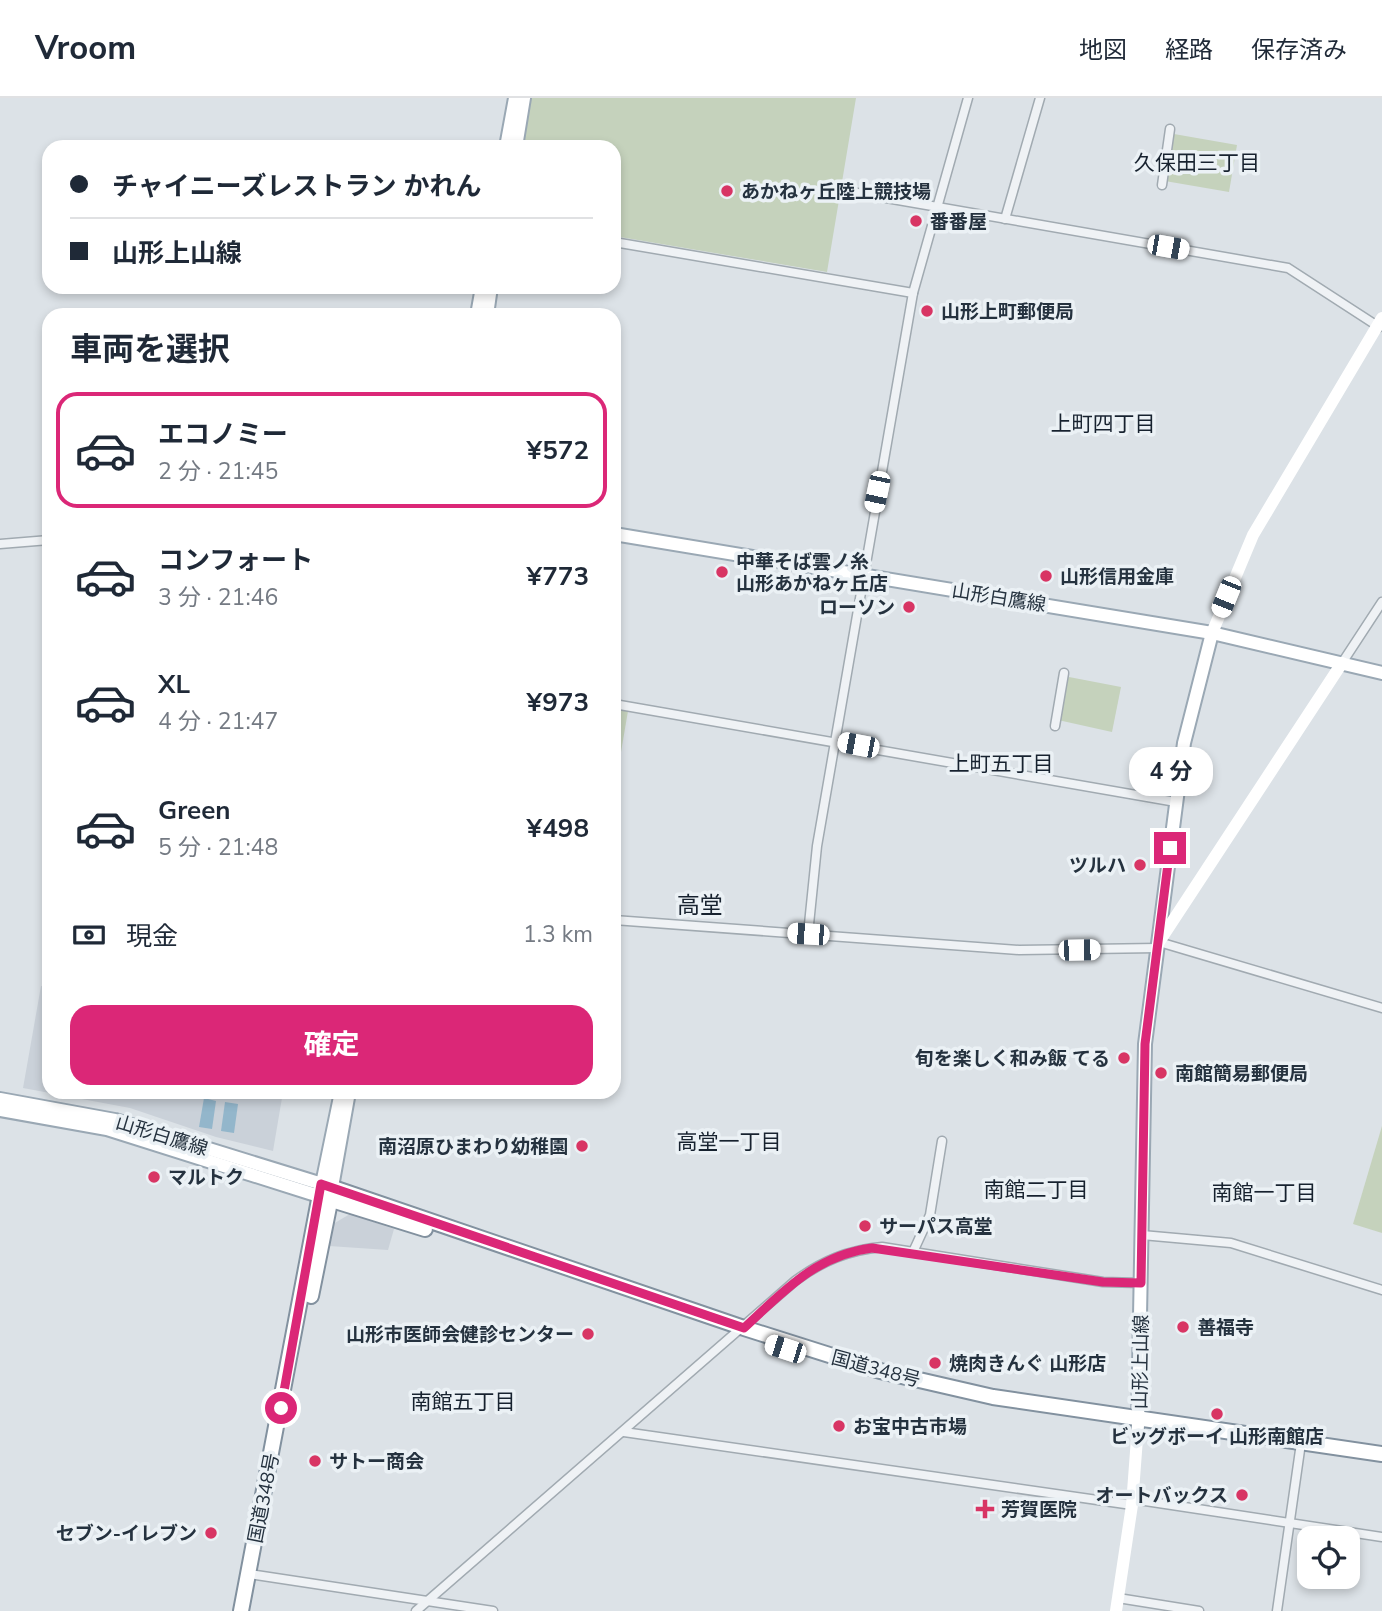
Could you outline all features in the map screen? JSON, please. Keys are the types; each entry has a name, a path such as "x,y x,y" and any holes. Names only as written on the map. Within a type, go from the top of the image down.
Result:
{"highway":[{"name":"国道348号","path":"326,1192 741,1331 902,1376 993,1396 1300,1450 1382,1461"},
{"name":"国道348号","path":"249,1611 326,1192"},
{"name":"国道348号","path":"241,1611 326,1192"},
{"name":"国道348号","path":"1138,1421 1382,1454"}],"main road":[{"path":"507,140 515,98"},
{"path":"517,140 524,98"},
{"name":"山形上山線","path":"1117,1605 1132,1502 1138,1421 1145,1044 1184,743 1212,633 1253,535 1380,325"},
{"name":"山形白鷹線","path":"621,535 1212,633 1382,673"},
{"path":"1159,945 1342,663"},
{"name":"山形白鷹線","path":"0,1099 115,1119 326,1192"},
{"path":"326,1192 340,1099"},
{"path":"326,1192 347,1099"},
{"name":"山形白鷹線","path":"0,1110 107,1129 326,1192"}],"street":[{"path":"808,934 817,846 914,293 968,98"},
{"path":"1005,219 1040,98"},
{"path":"1162,184 1170,129"},
{"path":"846,191 1288,268 1380,325"},
{"path":"621,243 914,293"},
{"path":"0,544 42,541"},
{"path":"1342,663 1382,601"},
{"path":"1055,726 1064,673"},
{"path":"621,705 1176,802"},
{"path":"621,921 1019,950 1159,945 1382,1009"},
{"path":"913,1252 930,1214 942,1141"},
{"path":"1142,1235 1231,1243 1382,1290"},
{"path":"416,1611 741,1331 794,1281 830,1258 882,1247 1103,1282 1141,1283"},
{"path":"624,1432 1382,1537"},
{"path":"1277,1611 1300,1450"},
{"path":"256,1575 493,1611"},
{"path":"1117,1605 1199,1611"}],"shaded area":[{"path":"41,986 42,986 42,1092 23,1088"},
{"path":"82,1099 282,1099 273,1151 216,1137 130,1108"},
{"path":"350,1214 394,1229 388,1250 329,1246 333,1224"}],"green space":[{"name":"あかねヶ丘陸上競技場","path":"529,98 856,98 827,272 621,237 621,140 522,140"},
{"path":"1174,134 1237,145 1229,192 1165,181"},
{"path":"1069,677 1121,687 1112,732 1058,720 1064,680"},
{"path":"621,710 628,711 621,752"},
{"path":"1382,1126 1382,1233 1353,1224"}],"water":[{"path":"204,1099 216,1101 212,1129 199,1127"},
{"path":"225,1102 238,1104 234,1133 221,1131"}],"place":[{"name":"あかねヶ丘陸上競技場","path":"727,191"},
{"name":"番番屋","path":"916,221"},
{"name":"山形上町郵便局","path":"927,311"},
{"name":"中華そば雲ノ糸 山形あかねヶ丘店","path":"722,572"},
{"name":"山形信用金庫","path":"1046,576"},
{"name":"ローソン","path":"909,607"},
{"name":"ツルハ","path":"1140,865"},
{"name":"旬を楽しく和み飯 てる","path":"1124,1058"},
{"name":"南館簡易郵便局","path":"1161,1073"},
{"name":"南沼原ひまわり幼稚園","path":"582,1146"},
{"name":"マルトク","path":"154,1177"},
{"name":"サーパス高堂","path":"865,1226"},
{"name":"善福寺","path":"1183,1327"},
{"name":"山形市医師会健診センター","path":"588,1334"},
{"name":"焼肉きんぐ 山形店","path":"935,1363"},
{"name":"ビッグボーイ 山形南館店","path":"1217,1414"},
{"name":"お宝中古市場","path":"839,1426"},
{"name":"サトー商会","path":"315,1461"},
{"name":"オートバックス","path":"1242,1495"},
{"name":"芳賀医院","path":"985,1509"},
{"name":"セブン-イレブン","path":"211,1533"}],"district":[{"name":"久保田三丁目","path":"1197,163"},
{"name":"上町四丁目","path":"1103,424"},
{"name":"上町五丁目","path":"1001,764"},
{"name":"高堂","path":"700,905"},
{"name":"高堂一丁目","path":"729,1142"},
{"name":"南館二丁目","path":"1036,1190"},
{"name":"南館一丁目","path":"1264,1193"},
{"name":"南館五丁目","path":"463,1402"}],"route":[{"path":"281,1408 321,1184 744,1328 813,1267 830,1258 872,1248 882,1247 1103,1282 1141,1283 1145,1044 1170,848"}]}
